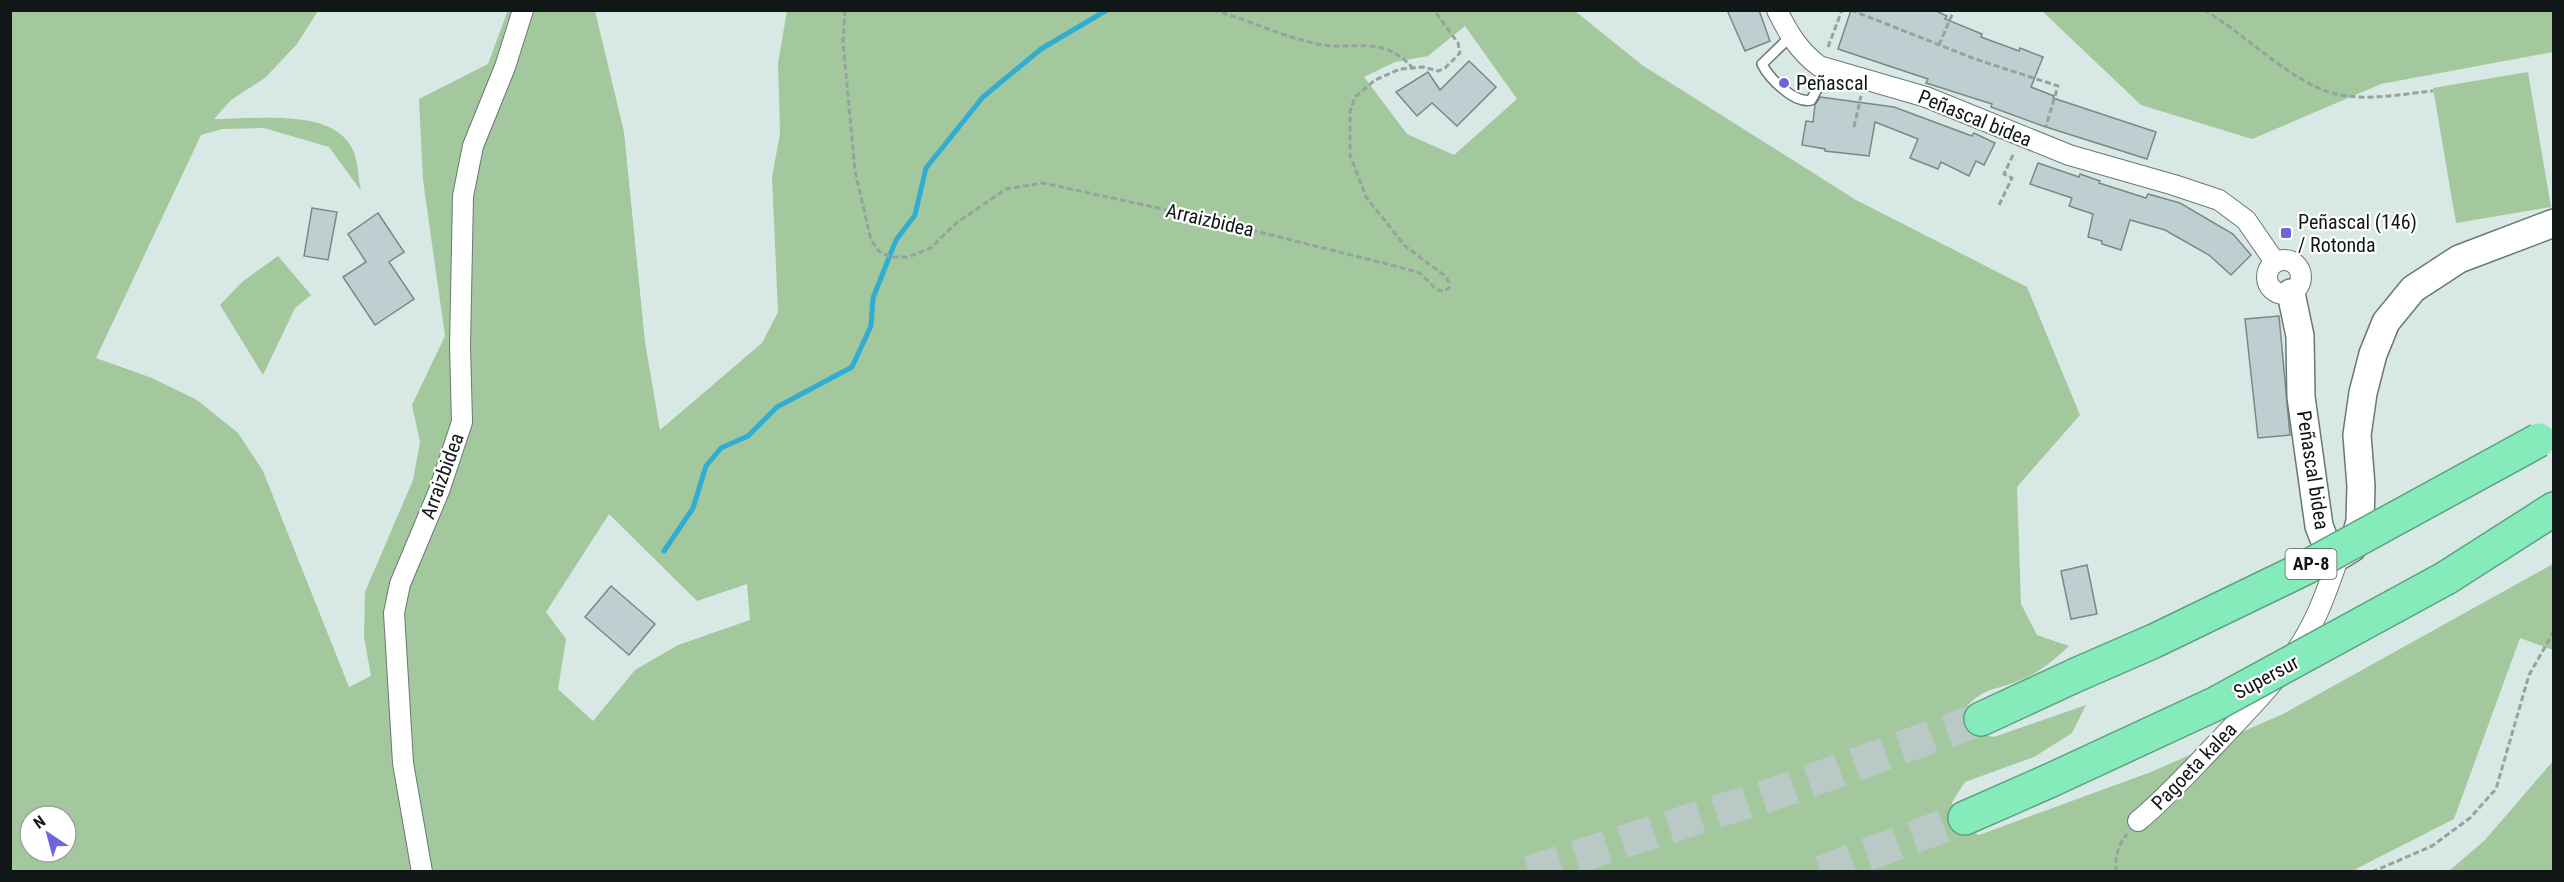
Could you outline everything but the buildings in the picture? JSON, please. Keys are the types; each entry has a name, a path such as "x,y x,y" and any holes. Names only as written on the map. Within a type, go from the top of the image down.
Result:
{"highway":[{"name":"AP-8","path":"1981,719 2154,641 2305,568 2546,436"},
{"name":"Supersur","path":"1965,818 2049,782 2215,704 2549,521"}],"street":[{"name":"Arraizbidea","path":"422,872 403,763 393,613 400,584 439,491 462,422 460,346 463,195 473,146 505,67 523,10"},
{"name":"Peñascal bidea","path":"1777,10 1790,37 1808,57 1828,70 1926,97 2069,155 2219,200 2246,220 2275,262 2268,271 2267,282 2270,288 2280,294 2291,293 2300,336 2301,397 2319,526 2328,549 2339,556 2352,548 2360,522 2361,486 2357,435 2368,370 2386,322 2413,289 2459,259 2553,223"},
{"name":"Pagoeta kalea","path":"2138,821 2160,804 2267,690 2294,654 2316,616 2339,556"}],"lane":[{"path":"1790,37 1762,64 1789,93 1801,100 1811,100 1828,70"}],"path":[{"name":"Arraizbidea","path":"845,10 843,42 855,171 871,240 879,251 891,257 908,257 931,248 955,224 1006,189 1043,183 1196,216 1399,267 1420,273 1437,290 1444,291 1449,288 1449,282 1445,276 1406,246 1366,197 1350,155 1350,112 1355,97 1375,80 1400,69 1423,67 1438,70 1445,68 1460,53 1458,44 1434,10"},
{"path":"1213,10 1244,18 1280,34 1323,45 1380,47 1400,55 1413,68"},
{"path":"1828,47 1842,10"},
{"path":"1851,10 2007,71 2058,86 2043,136"},
{"path":"1939,45 1954,10"},
{"path":"2204,10 2313,87 2334,94 2378,97 2433,91"},
{"path":"1854,127 1861,96"},
{"path":"1999,205 2012,178 2004,174 2013,156"},
{"path":"2372,872 2432,846 2470,818 2496,789 2529,675 2553,632"},
{"path":"2117,872 2115,867 2120,841 2138,821"}],"green space":[{"path":"508,10 595,11 624,132 645,342 660,430 762,343 778,312 772,177 780,134 778,63 787,11 1575,11 1642,65 1856,200 2027,287 2080,415 2017,487 2021,604 2037,635 2069,646 2033,674 1986,692 1967,706 1972,724 1979,734 1994,737 2086,705 2072,733 2034,757 1965,782 1952,802 1960,827 1979,835 2151,772 2283,714 2553,564 2553,650 2520,638 2454,819 2352,871 11,871 10,11 318,11 297,44 265,78 231,100 214,119 290,118 328,127 343,136 353,150 361,191 329,147 264,128 222,129 201,135 96,358 152,378 197,400 238,433 263,471 349,687 371,676 364,637 365,592 413,480 420,442 412,405 445,336 423,180 419,99 488,64","holes":["1465,26 1517,99 1454,155 1407,134 1364,77 1395,62 1428,56","609,514 697,601 747,584 750,620 678,645 635,670 593,721 558,689 566,639 546,612"]},
{"path":"2042,11 2553,11 2553,52 2381,84 2252,139 2141,105"},
{"path":"2528,72 2551,207 2456,223 2433,88"},
{"path":"278,256 311,295 295,308 263,375 220,305 242,282"},
{"path":"2553,761 2553,871 2449,871 2485,840"}],"waterway":[{"path":"664,551 693,508 706,466 721,448 748,436 777,407 852,367 871,326 873,298 896,240 915,215 926,168 983,97 1041,49 1107,10"}],"tunnel":[{"path":"1529,872 1791,788 1981,719"},
{"path":"1821,872 1965,818"}],"place":[{"name":"Peñascal","path":"1784,83"},
{"name":"Peñascal (146) / Rotonda","path":"2286,233"}]}
